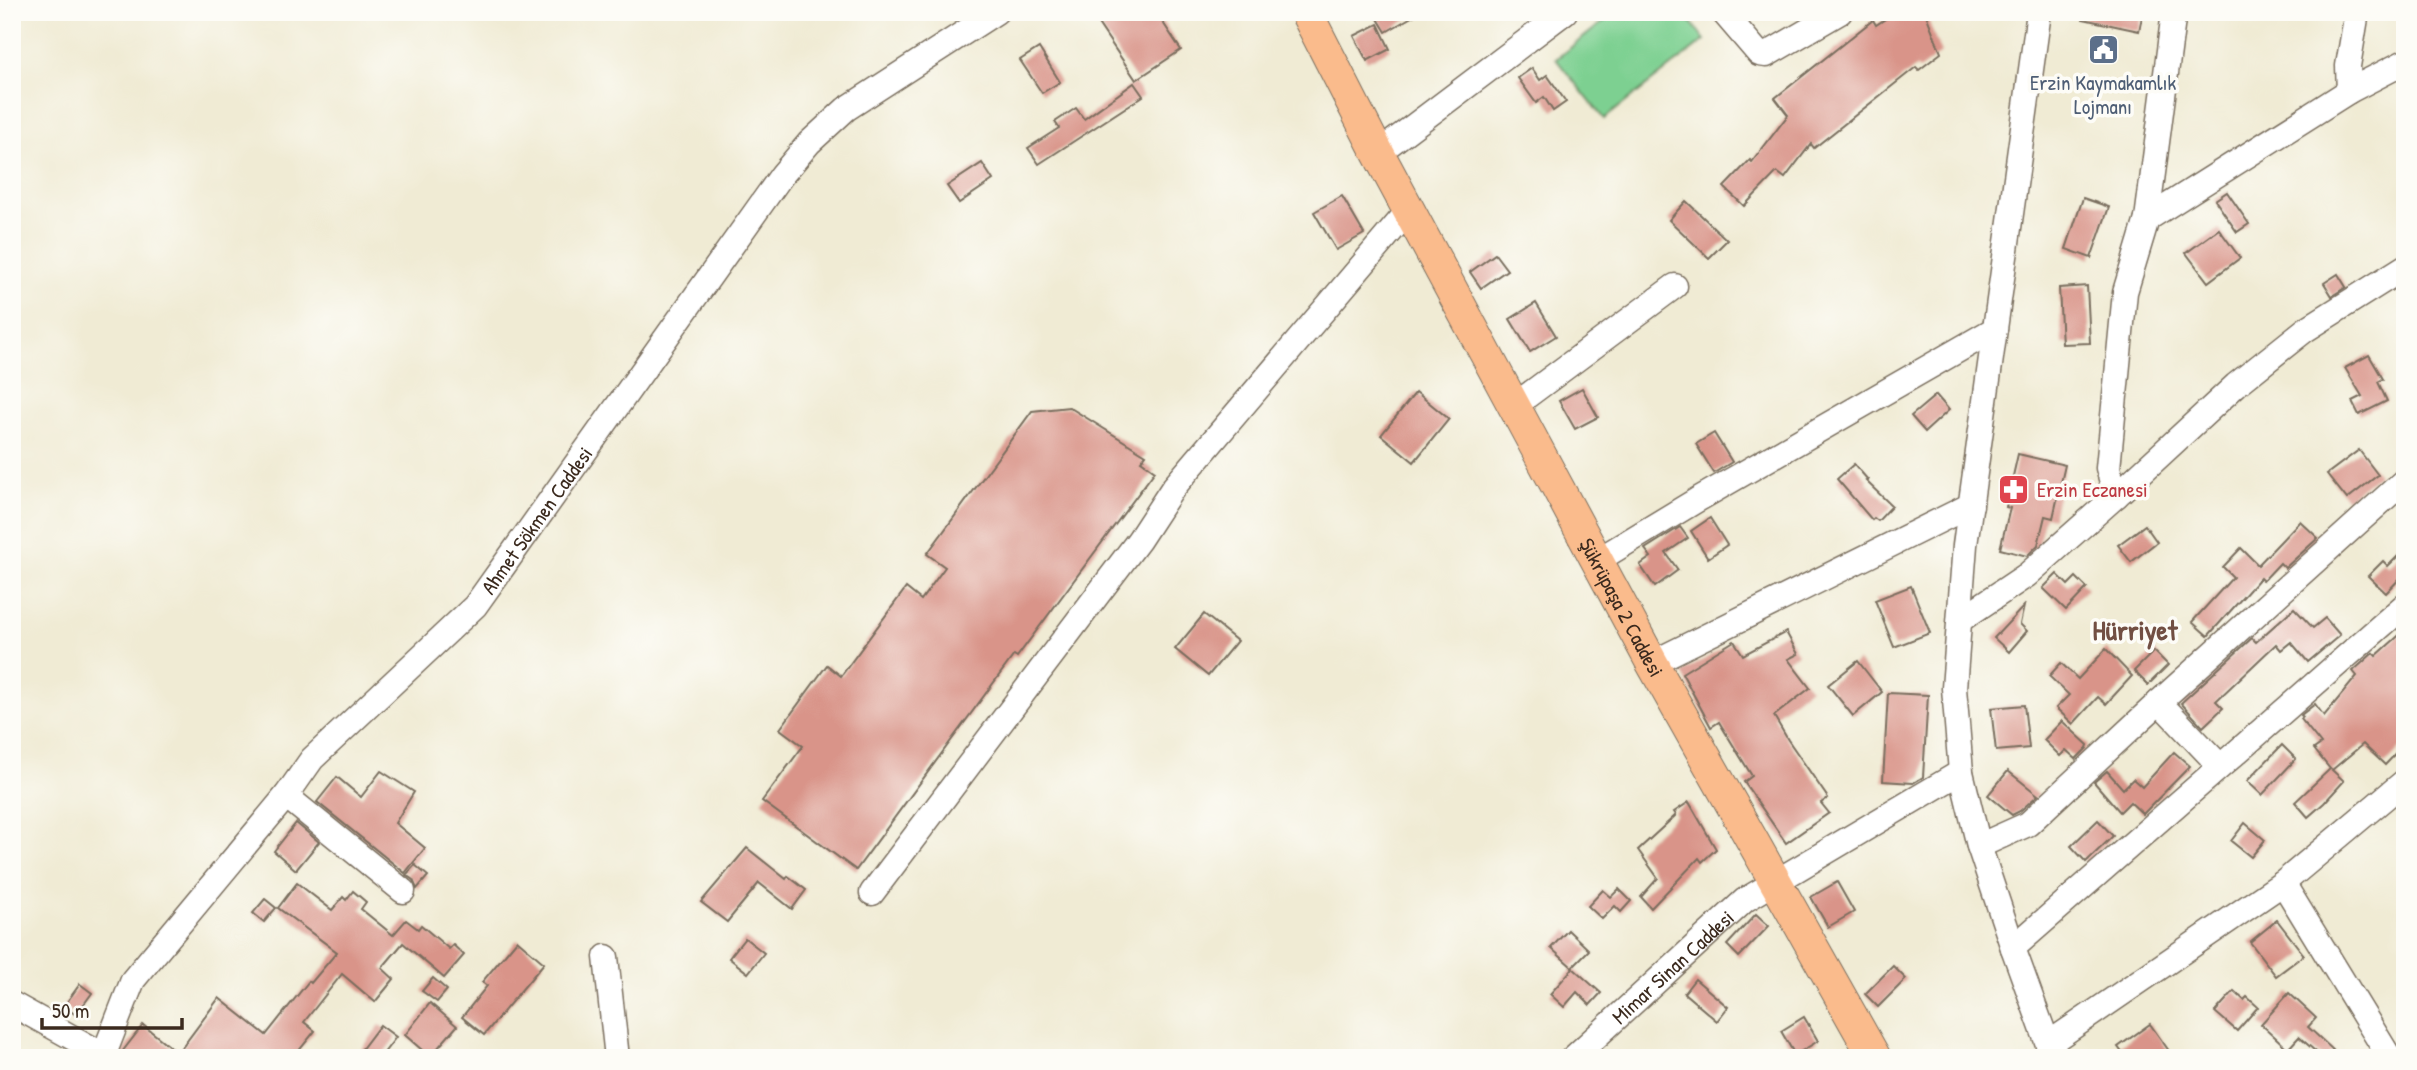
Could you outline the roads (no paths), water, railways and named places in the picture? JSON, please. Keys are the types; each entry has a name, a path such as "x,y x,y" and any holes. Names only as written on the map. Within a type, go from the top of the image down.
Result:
{"main road":[{"path":"1290,12 1378,153"},
{"path":"1306,12 1378,153"},
{"name":"Şükrüpaşa 2 Caddesi","path":"1378,153 1651,663 1875,1058"}],"street":[{"name":"Ahmet Sökmen Caddesi","path":"107,1056 133,980 286,796 312,759 475,606 774,186 809,143 846,109 996,12"},
{"path":"1378,153 1565,12"},
{"path":"1723,12 1759,54 1766,55 1840,12"},
{"path":"2039,12 1971,505 1954,688 1961,772 1979,846 2050,1051 2283,883 2405,781"},
{"path":"2116,496 2108,468 2125,292 2147,219 2174,12"},
{"path":"2349,91 2348,66 2357,12"},
{"path":"2147,219 2349,91 2405,62"},
{"path":"872,893 1130,551 1173,488 1409,210"},
{"path":"1960,620 2027,575 2246,377 2305,330 2405,267"},
{"path":"1515,405 1675,286"},
{"path":"1598,560 1995,329"},
{"path":"1979,846 2028,824 2405,480"},
{"path":"1651,663 1971,505"},
{"path":"2013,948 2405,605"},
{"path":"2159,702 2220,766"},
{"name":"Mimar Sinan Caddesi","path":"1573,1058 1745,900 1961,772"},
{"path":"286,796 403,891"},
{"path":"2283,883 2390,1058"},
{"path":"606,957 617,1058"},
{"path":"12,1004 107,1056"}],"place":[{"name":"Erzin Kaymakamlık Lojmanı","path":"2103,50"},
{"name":"Erzin Eczanesi","path":"2014,489"}],"district":[{"name":"Hürriyet","path":"2135,630"}]}
